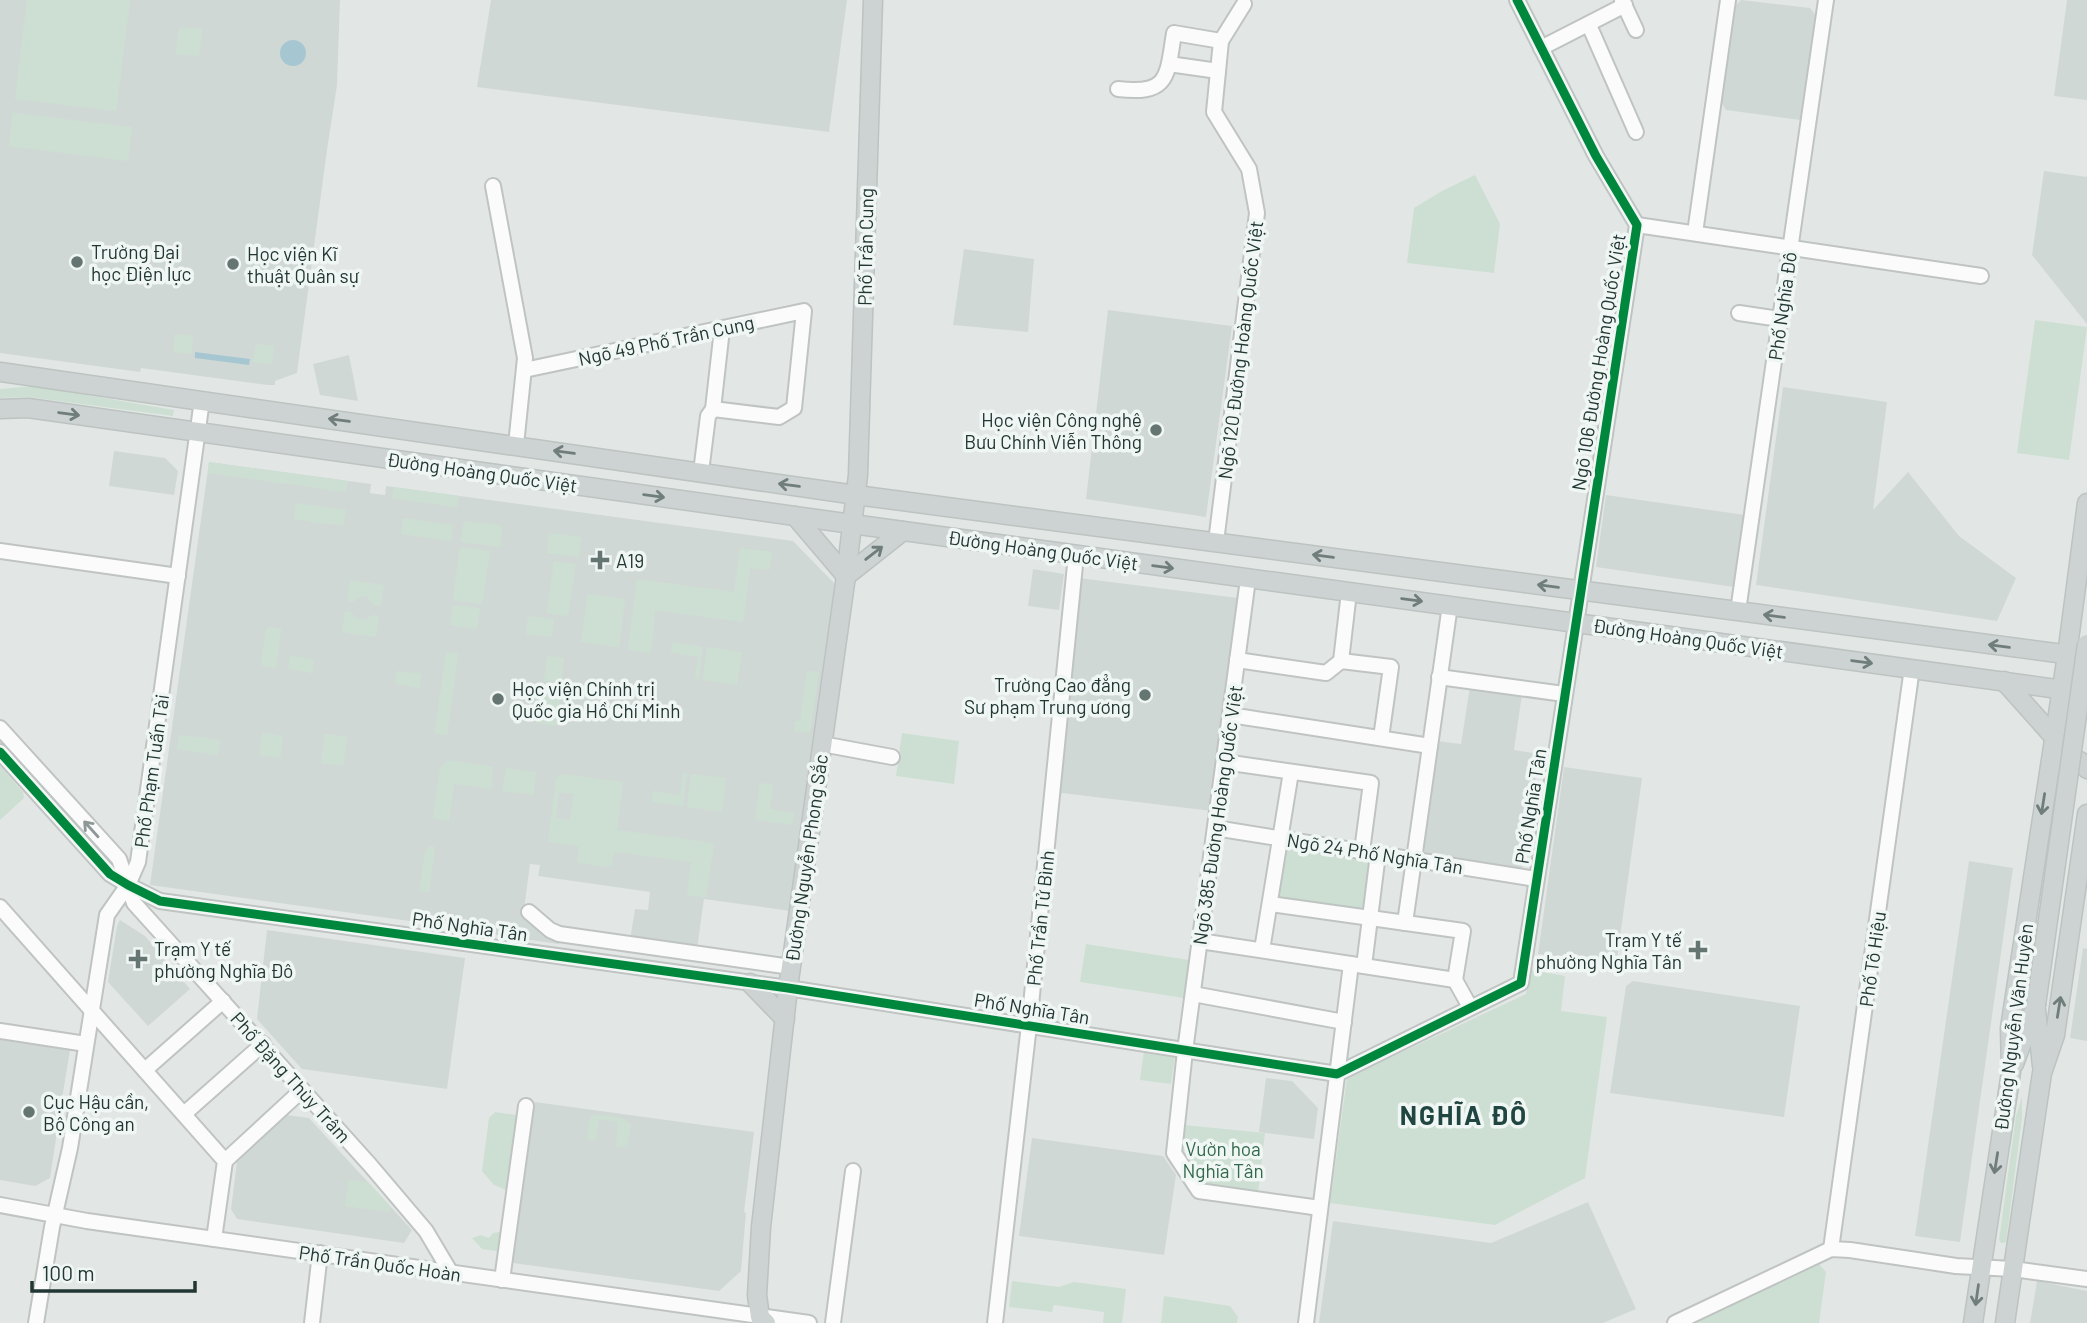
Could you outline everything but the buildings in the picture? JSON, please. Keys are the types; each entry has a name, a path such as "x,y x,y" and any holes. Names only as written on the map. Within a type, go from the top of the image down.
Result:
{"main road":[{"name":"Phố Trần Cung","path":"852,524 856,495 873,0"},
{"name":"Đường Hoàng Quốc Việt","path":"0,372 856,495 2087,657"},
{"name":"Đường Hoàng Quốc Việt","path":"0,409 28,408 1248,579 2087,693"},
{"name":"Đường Nguyễn Văn Huyên","path":"1973,1323 2011,1072 2010,1028 2067,655 2087,503"},
{"path":"795,516 846,576 904,531"},
{"name":"Đường Nguyễn Phong Sắc","path":"761,1321 757,1296 761,1227 788,988 852,524"},
{"path":"2079,564 2087,581"},
{"path":"2011,1072 2036,1005 2087,644"},
{"path":"2004,681 2054,737"},
{"path":"2048,776 2069,759 2078,760 2087,769"},
{"name":"Đường Nguyễn Văn Huyên","path":"2005,1323 2042,1073 2054,1035 2087,814"},
{"path":"750,983 785,1019"},
{"path":"2036,1005 2042,1073"}],"street":[{"name":"Ngõ 106 Đường Hoàng Quốc Việt","path":"1517,0 1596,156 1637,225 1581,591"},
{"path":"1695,233 1728,0"},
{"name":"Phố Nghĩa Đô","path":"1738,611 1826,0"},
{"path":"1541,48 1589,25 1623,3 1636,30"},
{"path":"1118,89 1152,89 1165,79 1174,33 1221,41 1244,4"},
{"path":"1589,25 1636,132"},
{"name":"Ngõ 120 Đường Hoàng Quốc Việt","path":"1216,542 1257,213 1249,169 1214,112 1221,41"},
{"path":"1170,64 1218,71"},
{"path":"492,186 526,358 516,445"},
{"path":"1637,225 1981,276"},
{"name":"Ngõ 49 Phố Trần Cung","path":"529,369 804,311 793,408 779,417 713,409"},
{"path":"1739,313 1780,319"},
{"path":"701,472 708,416 713,409 722,328"},
{"name":"Phố Phạm Tuấn Tài","path":"36,1323 70,1149 107,915 128,885 138,862 202,400"},
{"path":"0,551 178,576"},
{"name":"Phố Trần Tử Bình","path":"995,1323 1029,1025 1076,555"},
{"name":"Ngõ 385 Đường Hoàng Quốc Việt","path":"1248,579 1185,1051 1174,1153 1199,1191 1320,1208"},
{"name":"Phố Nghĩa Tân","path":"128,885 160,901 788,988 1337,1074 1521,983 1581,591"},
{"path":"1341,661 1349,592"},
{"path":"1405,923 1450,605"},
{"path":"1237,660 1325,673 1341,661 1391,667 1381,738"},
{"name":"Phố Tô Hiệu","path":"1831,1249 1912,668"},
{"path":"1439,677 1564,694"},
{"path":"1230,715 1430,746"},
{"name":"Phố Đặng Thùy Trâm","path":"0,728 119,859 134,903 370,1165 426,1231 451,1273"},
{"path":"822,744 892,757"},
{"name":"Phố Đặng Thùy Trâm","path":"0,752 110,874 128,885"},
{"path":"1224,762 1371,783 1362,851"},
{"path":"1262,950 1291,772"},
{"name":"Ngõ 24 Phố Nghĩa Tân","path":"1215,828 1536,879"},
{"path":"1306,1323 1344,1022 1370,918 1378,854"},
{"path":"1270,904 1463,931 1455,980 1470,1007"},
{"path":"0,907 225,1161"},
{"path":"529,912 559,934 792,967"},
{"path":"1200,941 1455,980"},
{"path":"1193,994 1344,1022"},
{"path":"145,1070 223,1001"},
{"path":"0,1031 86,1044"},
{"path":"184,1115 262,1044"},
{"path":"214,1240 225,1161 302,1090"},
{"path":"502,1280 526,1106"},
{"path":"833,1323 853,1171"},
{"name":"Phố Trần Quốc Hoàn","path":"0,1205 87,1221 502,1280 761,1321"},
{"path":"1675,1323 1831,1249 1956,1266 2013,1269 2087,1279"},
{"path":"312,1323 320,1253"},
{"path":"761,1321 809,1323"}],"shaded area":[{"name":"Học viện Kĩ thuật Quân sự","path":"0,0 340,0 337,85 297,373 275,381 275,385 268,385 141,368 140,372 0,353"},
{"path":"491,0 847,0 829,132 477,87"},
{"path":"1741,0 1810,8 1816,16 1800,120 1726,110 1721,102 1736,5"},
{"path":"2067,0 2087,0 2087,100 2054,96"},
{"path":"2044,171 2087,177 2087,324 2032,255"},
{"path":"964,249 1034,259 1028,332 953,325"},
{"name":"Học viện Công nghệ Bưu Chính Viễn Thông","path":"1108,310 1232,326 1206,517 1086,499"},
{"path":"349,355 358,401 320,395 313,364"},
{"path":"1783,387 1887,402 1873,510 1908,472 1959,536 2016,578 1997,621 1756,585"},
{"path":"114,451 165,458 178,471 174,495 109,486"},
{"name":"Học viện Chính trị Quốc gia Hồ Chí Minh","path":"209,462 371,484 370,493 377,494 385,495 386,486 793,541 835,584 790,911 704,899 697,949 630,940 635,909 648,910 650,892 538,876 540,865 530,864 524,910 559,938 559,944 150,885"},
{"path":"1606,495 1745,515 1734,587 1596,567"},
{"path":"1033,569 1064,574 1059,610 1028,606"},
{"name":"Trường Cao đẳng Sư phạm Trung ương","path":"1079,578 1238,598 1212,811 1053,792"},
{"path":"1470,686 1522,694 1514,750 1539,754 1522,870 1420,855 1437,741 1461,744"},
{"path":"1564,767 1642,778 1616,966 1538,954"},
{"path":"1969,861 2013,868 1960,1242 1915,1236"},
{"name":"Trạm Y tế phường Nghĩa Đô","path":"120,920 145,936 190,989 148,1026 108,982"},
{"path":"267,930 465,958 447,1089 302,1069 257,1019"},
{"path":"2083,948 2087,949 2087,1041 2070,1038"},
{"path":"1633,981 1800,1006 1784,1117 1610,1093 1626,986"},
{"name":"Cục Hậu cần, Bộ Công an","path":"0,1039 70,1050 60,1111 55,1125 58,1126 50,1178 35,1186 0,1180"},
{"path":"1266,1078 1292,1081 1318,1108 1314,1139 1259,1132"},
{"path":"535,1102 754,1132 744,1212 741,1271 719,1291 513,1263"},
{"path":"287,1115 309,1118 412,1230 404,1243 237,1219 231,1209 237,1162"},
{"path":"1032,1138 1163,1156 1176,1175 1164,1255 1019,1236"},
{"path":"1588,1202 1636,1309 1603,1323 1319,1323 1333,1221 1491,1243"},
{"path":"2037,1281 2087,1291 2087,1323 2030,1323"}],"green space":[{"path":"27,0 130,0 116,111 15,99"},
{"path":"179,27 202,29 199,56 176,54"},
{"path":"13,113 132,127 128,161 9,146"},
{"path":"1475,175 1500,224 1494,273 1407,263 1414,208"},
{"path":"2035,320 2087,327 2069,460 2017,453"},
{"path":"175,334 193,336 191,354 173,352"},
{"path":"256,344 274,346 272,364 253,362"},
{"path":"35,386 174,410 173,416 28,397 0,398 0,389"},
{"path":"209,462 348,481 346,492 208,473"},
{"path":"394,487 459,496 457,507 392,498"},
{"path":"296,503 346,510 343,526 294,519"},
{"path":"403,518 453,525 451,541 401,534"},
{"path":"464,521 499,525 502,529 500,547 461,542"},
{"path":"549,533 581,537 579,557 547,553"},
{"path":"460,547 490,551 482,604 453,600"},
{"path":"740,548 772,552 769,570 750,568 743,622 655,610 651,653 628,649 637,579 734,592"},
{"path":"554,561 576,564 568,616 547,613"},
{"path":"350,580 384,585 381,606 374,605 366,596 353,602 347,601"},
{"path":"588,594 625,599 619,647 581,642"},
{"path":"453,605 480,608 477,629 450,625"},
{"path":"345,611 363,620 373,615 379,616 376,637 342,632"},
{"path":"528,616 554,619 552,637 526,634"},
{"path":"266,629 281,629 276,668 263,666 261,663"},
{"path":"672,642 703,647 699,679 695,679 698,657 671,653"},
{"path":"707,647 742,652 737,685 703,680"},
{"path":"446,652 458,654 447,735 435,733"},
{"path":"290,656 314,659 312,673 288,669"},
{"path":"547,656 564,658 561,683 544,681"},
{"path":"397,671 421,674 419,688 395,684"},
{"path":"807,671 819,672 810,733 794,731 795,721 800,721"},
{"path":"542,690 561,693 556,726 537,723"},
{"path":"262,733 283,736 280,758 259,755"},
{"path":"902,733 959,741 954,784 896,776"},
{"path":"325,734 347,737 343,766 321,763"},
{"path":"179,735 220,740 218,755 177,749"},
{"path":"0,736 113,861 112,866 107,864 0,745"},
{"path":"448,760 493,767 491,789 454,784 449,821 433,818 440,768"},
{"path":"0,766 23,792 24,798 0,820"},
{"path":"506,768 536,772 533,795 503,791"},
{"path":"683,773 687,774 683,806 652,802 653,791 680,795"},
{"path":"563,774 623,782 617,830 714,843 706,898 687,895 691,862 614,852 611,867 577,863 579,846 548,842 556,779","holes":["559,792 574,794 570,820 556,818"]},
{"path":"691,774 726,778 722,812 687,807"},
{"path":"760,783 773,785 770,809 794,813 792,825 755,820"},
{"path":"430,846 435,847 429,892 419,891 425,852"},
{"path":"1284,847 1371,860 1363,912 1276,899"},
{"path":"1086,944 1189,960 1184,998 1080,982"},
{"path":"1531,970 1565,976 1561,1011 1607,1017 1585,1178 1495,1225 1330,1203 1347,1078 1526,994"},
{"path":"1144,1051 1175,1056 1171,1084 1140,1080"},
{"path":"2022,1097 2022,1118 2006,1242 2001,1243 1999,1240 2016,1116"},
{"path":"495,1112 516,1115 506,1190 494,1185 482,1171 489,1118"},
{"path":"593,1115 624,1119 628,1122 631,1125 627,1147 616,1146 618,1122 599,1119 596,1140 587,1139 590,1118"},
{"name":"Vườn hoa Nghĩa Tân","path":"1184,1125 1265,1133 1258,1192 1204,1185 1182,1146"},
{"path":"349,1180 368,1182 390,1206 389,1212 345,1206"},
{"path":"500,1232 497,1251 482,1249 472,1238 481,1235 489,1238 493,1233"},
{"path":"1819,1264 1826,1272 1819,1323 1690,1323"},
{"path":"1012,1281 1059,1287 1074,1282 1126,1289 1122,1323 1103,1323 1104,1312 1054,1305 1052,1312 1009,1307"},
{"path":"1164,1296 1230,1306 1238,1317 1237,1323 1161,1323"}],"water":[{"path":"293,40 302,44 306,53 302,62 293,66 284,62 280,53 284,44"},
{"path":"195,352 250,359 249,365 195,358"}],"cycle path":[{"path":"0,752 110,874 160,901 788,988 1337,1074 1521,983 1637,225 1596,156 1517,0"}],"place":[{"name":"Trường Đại học Điện lực","path":"77,262"},
{"name":"Học viện Kĩ thuật Quân sự","path":"233,264"},
{"name":"Học viện Công nghệ Bưu Chính Viễn Thông","path":"1156,430"},
{"name":"A19","path":"600,560"},
{"name":"Trường Cao đẳng Sư phạm Trung ương","path":"1145,695"},
{"name":"Học viện Chính trị Quốc gia Hồ Chí Minh","path":"498,699"},
{"name":"Trạm Y tế phường Nghĩa Tân","path":"1698,950"},
{"name":"Trạm Y tế phường Nghĩa Đô","path":"138,959"},
{"name":"Cục Hậu cần, Bộ Công an","path":"29,1112"}],"district":[{"name":"NGHĨA ĐÔ","path":"1464,1114"}]}
